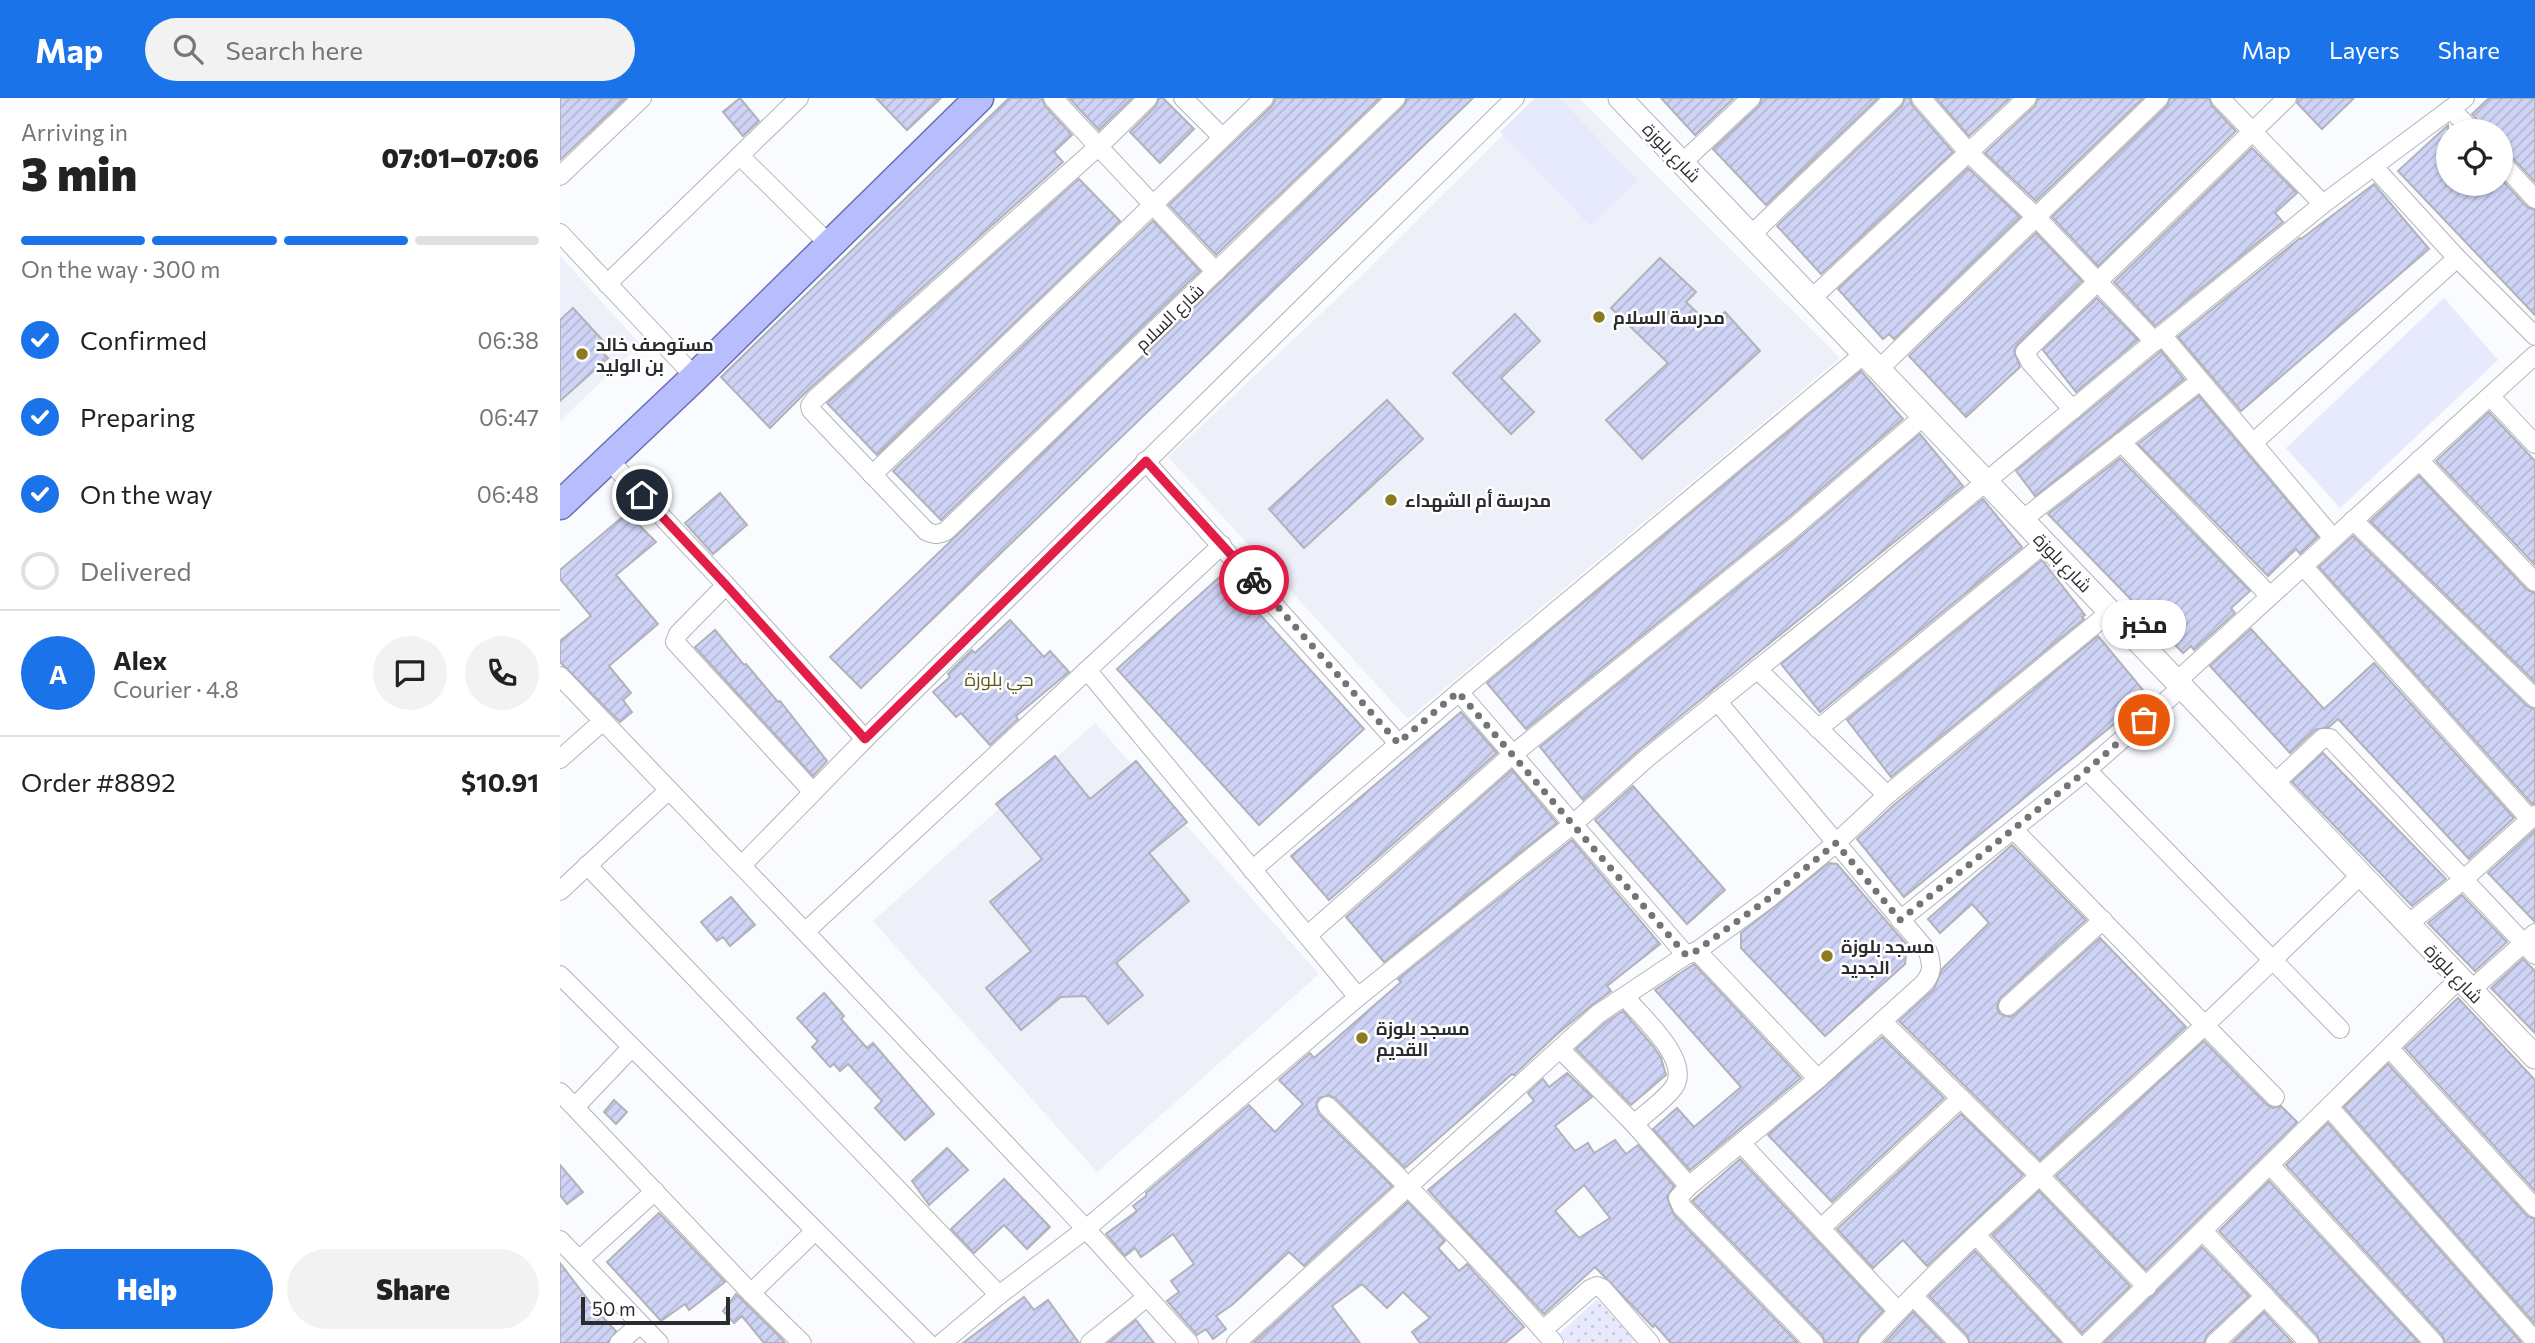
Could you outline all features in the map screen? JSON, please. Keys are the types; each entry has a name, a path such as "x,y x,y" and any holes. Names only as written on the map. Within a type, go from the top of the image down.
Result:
{"main road":[{"path":"560,505 695,377 979,98"}],"street":[{"path":"560,176 642,98"},
{"path":"607,284 799,98"},
{"path":"1053,98 1216,272"},
{"path":"1148,98 1099,146 810,405 811,410 872,475 1264,98"},
{"path":"1183,98 1222,137"},
{"name":"شارع السلام","path":"872,475 926,531 940,534 1396,98"},
{"path":"742,865 812,791 1515,98"},
{"name":"شارع بلوزة","path":"1621,98 2533,1052"},
{"path":"1682,163 1751,98"},
{"path":"1751,235 1894,98"},
{"path":"1921,98 1969,154 2200,381 2333,538"},
{"path":"1811,299 2028,98"},
{"path":"1252,870 1458,692 1871,362 2036,218 2159,98"},
{"path":"2220,98 2323,204"},
{"path":"2073,410 2031,363 2025,352 2287,98"},
{"path":"560,975 929,1342 999,1296 1086,1229 1358,997 1572,825 1647,758 1852,594 2323,204 2458,104"},
{"path":"740,156 830,245"},
{"path":"2374,167 2457,258 2535,336"},
{"path":"2513,175 2535,198"},
{"path":"560,233 695,377"},
{"path":"2253,443 2457,258"},
{"path":"1900,920 2087,770 2270,596 2535,355"},
{"path":"2022,520 2200,381"},
{"path":"2490,396 2535,444"},
{"path":"1308,935 1512,755 1792,529 1924,416"},
{"path":"2121,442 2270,596"},
{"path":"608,459 865,739"},
{"path":"2419,460 2535,582"},
{"path":"1146,461 1398,743"},
{"path":"2353,520 2535,698"},
{"path":"1818,729 2045,543"},
{"path":"806,932 1222,545"},
{"path":"2303,566 2532,817 2463,880 2408,924"},
{"path":"726,585 685,626 675,642 812,791"},
{"path":"1236,1343 1598,1014 1768,899 1836,843 1886,795 2110,612"},
{"path":"1757,669 1886,795"},
{"path":"1087,670 1358,997"},
{"path":"560,676 806,932 1086,1229 1189,1343"},
{"path":"1458,692 1572,825 1691,953 1818,1079"},
{"path":"1717,701 1928,952 1932,969 1928,979 1818,1079 1678,1198 1682,1207 1814,1343"},
{"path":"560,760 602,722"},
{"path":"2088,1343 2389,1049 2466,984 2532,944 2463,880 2330,738 2323,738 2274,784"},
{"path":"2087,770 2340,1029"},
{"path":"560,891 669,790"},
{"path":"2014,830 2275,1097"},
{"path":"587,865 999,1296"},
{"path":"1868,1343 2039,1175 2205,1025 2361,875"},
{"path":"2008,1006 2104,920"},
{"path":"1625,997 1673,1054 1679,1071 1675,1087 1634,1124"},
{"path":"1882,1021 2039,1175 2147,1287"},
{"path":"575,1107 632,1047"},
{"path":"1560,1049 1634,1124 1689,1186"},
{"path":"2389,1049 2535,1208"},
{"path":"560,1092 802,1343"},
{"path":"1821,1228 1961,1098"},
{"path":"1327,1106 1409,1186 1548,1336 1590,1289 1597,1286 1602,1288 1650,1343"},
{"path":"2329,1107 2535,1341"},
{"path":"1741,1143 1898,1311"},
{"path":"2270,1165 2434,1343"},
{"path":"579,1260 655,1191"},
{"path":"751,1293 815,1231"},
{"path":"2203,1231 2309,1343"},
{"path":"1976,1235 2076,1343"},
{"path":"560,1240 659,1343"},
{"path":"1913,1296 1959,1343"},
{"path":"2215,1343 2264,1296"},
{"path":"1090,1343 1147,1297"},
{"path":"619,1343 639,1324"}],"shaded area":[{"path":"1535,98 1559,98 1638,180 1590,226 1500,132"},
{"path":"1540,98 1579,98 1840,358 1408,719 1168,457 1360,277"},
{"path":"560,256 640,344 560,421"},
{"path":"2444,298 2498,360 2340,508 2286,448"},
{"path":"1095,723 1319,974 1097,1172 873,921"},
{"path":"1597,1299 1634,1340 1631,1343 1568,1343 1559,1334"}],"building":[{"path":"560,98 626,98 560,160"},
{"path":"740,98 759,121 743,136 723,112"},
{"path":"876,98 941,98 907,130"},
{"path":"1009,98 1042,98 1045,106 1072,135 1054,152 1063,162 807,391 770,428 721,377"},
{"path":"1069,98 1132,98 1099,130"},
{"path":"1159,98 1163,98 1194,129 1160,163 1130,132 1156,106"},
{"path":"1276,98 1380,98 1216,255 1169,205 1272,106"},
{"path":"1407,98 1473,98 861,688 830,657 1404,106"},
{"path":"1661,98 1734,98 1695,135"},
{"path":"1762,98 1878,98 1766,205 1713,149 1759,106"},
{"path":"1905,98 1910,98 1912,105 1953,152 1821,274 1777,226 1902,106"},
{"path":"1936,98 2010,98 1969,136"},
{"path":"2038,98 2143,98 2036,201 1985,153 2035,106"},
{"path":"2170,98 2209,98 2212,106 2236,131 2098,266 2052,217 2167,106"},
{"path":"2298,98 2354,98 2322,129 2297,103"},
{"path":"2489,98 2535,98 2535,182 2513,158 2513,119 2476,119 2472,114"},
{"path":"2436,136 2436,196 2513,196 2513,192 2527,207 2535,210 2535,315 2398,171"},
{"path":"2252,148 2297,193 2275,213 2283,222 2155,326 2114,282"},
{"path":"1968,168 2020,217 1894,339 1889,334 1883,339 1838,289"},
{"path":"1079,179 1120,221 877,455 827,403"},
{"path":"2374,184 2429,249 2241,411 2178,337 2300,238"},
{"path":"1153,221 1200,271 941,520 893,471"},
{"path":"2036,233 2082,281 2017,345 2014,351 2020,367 1966,417 1909,356"},
{"path":"1660,258 1696,292 1686,302 1710,325 1725,312 1760,351 1642,459 1606,420 1668,363 1611,308"},
{"path":"2097,298 2138,340 2076,392 2043,350"},
{"name":"مستوصف خالد بن الوليد","path":"573,308 606,344 600,350 608,358 560,401 560,320"},
{"path":"1515,314 1540,341 1501,378 1534,412 1511,434 1453,373"},
{"path":"2161,351 2184,379 2035,496 2016,471"},
{"path":"1861,371 1903,419 1785,520 1526,729 1487,683"},
{"path":"2199,396 2318,537 2300,554 2296,549 2268,576 2138,444"},
{"path":"1387,400 1423,439 1304,548 1269,509"},
{"path":"2489,412 2535,461 2535,565 2436,461"},
{"path":"1920,434 1963,486 1640,749 1583,800 1540,747 1799,538"},
{"path":"2120,458 2250,591 2231,608 2235,613 2194,650 2191,646 2183,653 2048,514"},
{"path":"2419,476 2527,590 2535,593 2535,682 2370,521"},
{"path":"720,493 747,525 713,554 685,523"},
{"path":"1983,499 2022,547 1820,712 1781,664"},
{"path":"627,513 656,542 616,575 658,624 609,666 631,693 623,700 632,712 620,722 560,662 560,641 591,616 560,579 560,570"},
{"path":"2353,536 2527,706 2535,709 2535,804 2532,804 2319,567"},
{"path":"2042,560 2085,615 2082,617 2084,619 1891,777 1847,720"},
{"path":"1223,574 1364,729 1259,825 1117,669"},
{"path":"1010,620 1044,657 1050,651 1069,672 1016,716 1018,719 990,745 961,713 956,717 933,692 950,677 948,674 972,650 975,653"},
{"path":"2251,629 2324,709 2374,663 2514,818 2469,859 2338,719 2329,727 2315,730 2290,753 2210,666"},
{"path":"715,630 744,665 746,664 778,702 780,701 827,761 813,776 695,647"},
{"path":"2098,636 2148,696 1904,897 1857,839 1895,804"},
{"path":"1461,712 1497,753 1329,900 1291,856"},
{"path":"2323,753 2446,879 2412,906 2292,782"},
{"path":"1055,756 1090,799 1136,761 1187,822 1149,853 1189,901 1116,963 1143,995 1108,1024 1085,996 1061,997 1021,1030 986,988 1031,951 990,902 1042,859 996,804"},
{"path":"1512,770 1557,823 1384,962 1346,917"},
{"path":"1633,786 1725,890 1687,924 1595,820"},
{"path":"2535,830 2535,922 2488,873"},
{"path":"1572,840 1660,944 1607,986 1611,991 1556,1035 1514,1075 1405,1168 1335,1098 1329,1095 1319,1098 1316,1104 1319,1114 1392,1186 1304,1266 1289,1252 1232,1305 1216,1316 1226,1329 1213,1339 1206,1329 1197,1335 1167,1301 1179,1292 1171,1281 1194,1264 1173,1234 1141,1257 1135,1248 1125,1256 1106,1234 1137,1211 1133,1206 1146,1196 1146,1193 1249,1105 1275,1132 1303,1104 1279,1080 1310,1053 1314,1058 1401,982 1398,979"},
{"path":"2012,845 2086,920 2000,998 1997,1008 2000,1014 2010,1017 2016,1014 2100,938 2186,1027 2040,1160 1899,1021 1934,989 1942,969 1989,923 1972,904 1940,933 1928,919"},
{"name":"مسجد بلوزة الجديد","path":"1829,863 1837,864 1907,945 1905,964 1825,1036 1741,948 1741,933"},
{"path":"2462,895 2507,942 2475,971 2428,923"},
{"path":"731,897 755,925 730,946 723,937 717,941 701,922"},
{"path":"2523,959 2535,971 2535,1033 2491,988"},
{"path":"1694,964 1801,1078 1690,1170 1653,1129 1677,1108 1694,1127 1741,1087 1655,990"},
{"path":"824,993 844,1016 841,1019 867,1048 873,1043 934,1114 905,1140 875,1108 882,1101 848,1064 840,1071 834,1064 830,1067 812,1047 818,1041 797,1018"},
{"path":"2458,998 2535,1080 2535,1191 2405,1048"},
{"path":"1623,1011 1653,1046 1661,1058 1666,1075 1631,1105 1576,1049"},
{"path":"1882,1037 1944,1098 1832,1202 1768,1135"},
{"path":"2204,1041 2267,1105 2273,1108 2281,1106 2297,1122 2146,1270 2056,1176"},
{"path":"2388,1064 2527,1216 2535,1219 2535,1324 2344,1107"},
{"path":"1567,1073 1592,1097 1555,1126 1575,1151 1588,1143 1594,1153 1615,1140 1626,1154 1638,1145 1674,1186 1667,1197 1674,1215 1798,1343 1671,1343 1595,1267 1544,1314 1428,1190 1534,1101 1528,1093 1543,1079 1549,1087","holes":["1584,1185 1610,1218 1579,1238 1555,1211"]},
{"path":"614,1100 627,1112 616,1124 604,1112"},
{"path":"1961,1114 2023,1175 1927,1266 1903,1240 1873,1268 1837,1229"},
{"path":"2328,1123 2520,1343 2445,1343 2442,1335 2286,1165"},
{"path":"947,1148 968,1170 929,1205 912,1181"},
{"path":"1740,1159 1883,1311 1860,1335 1857,1343 1825,1343 1822,1335 1692,1201"},
{"path":"560,1165 583,1192 567,1204 560,1195"},
{"path":"1004,1179 1050,1227 1027,1249 1004,1225 974,1253 951,1229"},
{"path":"2269,1181 2419,1343 2320,1343 2317,1335 2219,1231"},
{"path":"2039,1191 2130,1286 2082,1333 1992,1235"},
{"path":"1408,1202 1445,1241 1438,1248 1459,1271 1467,1264 1524,1327 1505,1343 1420,1343 1412,1332 1430,1318 1403,1292 1387,1308 1362,1284 1332,1306 1360,1343 1253,1343"},
{"path":"659,1213 725,1282 689,1310 685,1304 661,1321 607,1262"},
{"path":"2202,1247 2249,1296 2207,1335 2204,1343 2104,1343"},
{"path":"1975,1251 2061,1343 1970,1343 1967,1335 1929,1296"},
{"path":"560,1263 595,1309 616,1331 608,1343 560,1343"},
{"path":"736,1294 785,1343 764,1343 742,1316 734,1323 723,1311"},
{"path":"1024,1297 1034,1310 1048,1300 1079,1343 963,1343"},
{"path":"1913,1312 1943,1343 1884,1343"},
{"path":"2264,1312 2293,1343 2232,1343"},
{"path":"1136,1320 1154,1343 1108,1343"}],"way so far":[{"path":"1254,580 1398,743 1458,692 1686,955 1696,951 1768,899 1836,843 1900,920 2087,770 2144,720"}],"place":[{"name":"مدرسة السلام","path":"1599,317"},
{"name":"مستوصف خالد بن الوليد","path":"582,354"},
{"name":"مدرسة أم الشهداء","path":"1391,500"},
{"name":"مخبز","path":"2144,720"},
{"name":"مسجد بلوزة الجديد","path":"1827,956"},
{"name":"مسجد بلوزة القديم","path":"1362,1038"}],"district":[{"name":"حي بلوزة","path":"999,678"}],"route":[{"path":"642,495 865,739 1146,461 1254,580"}]}
